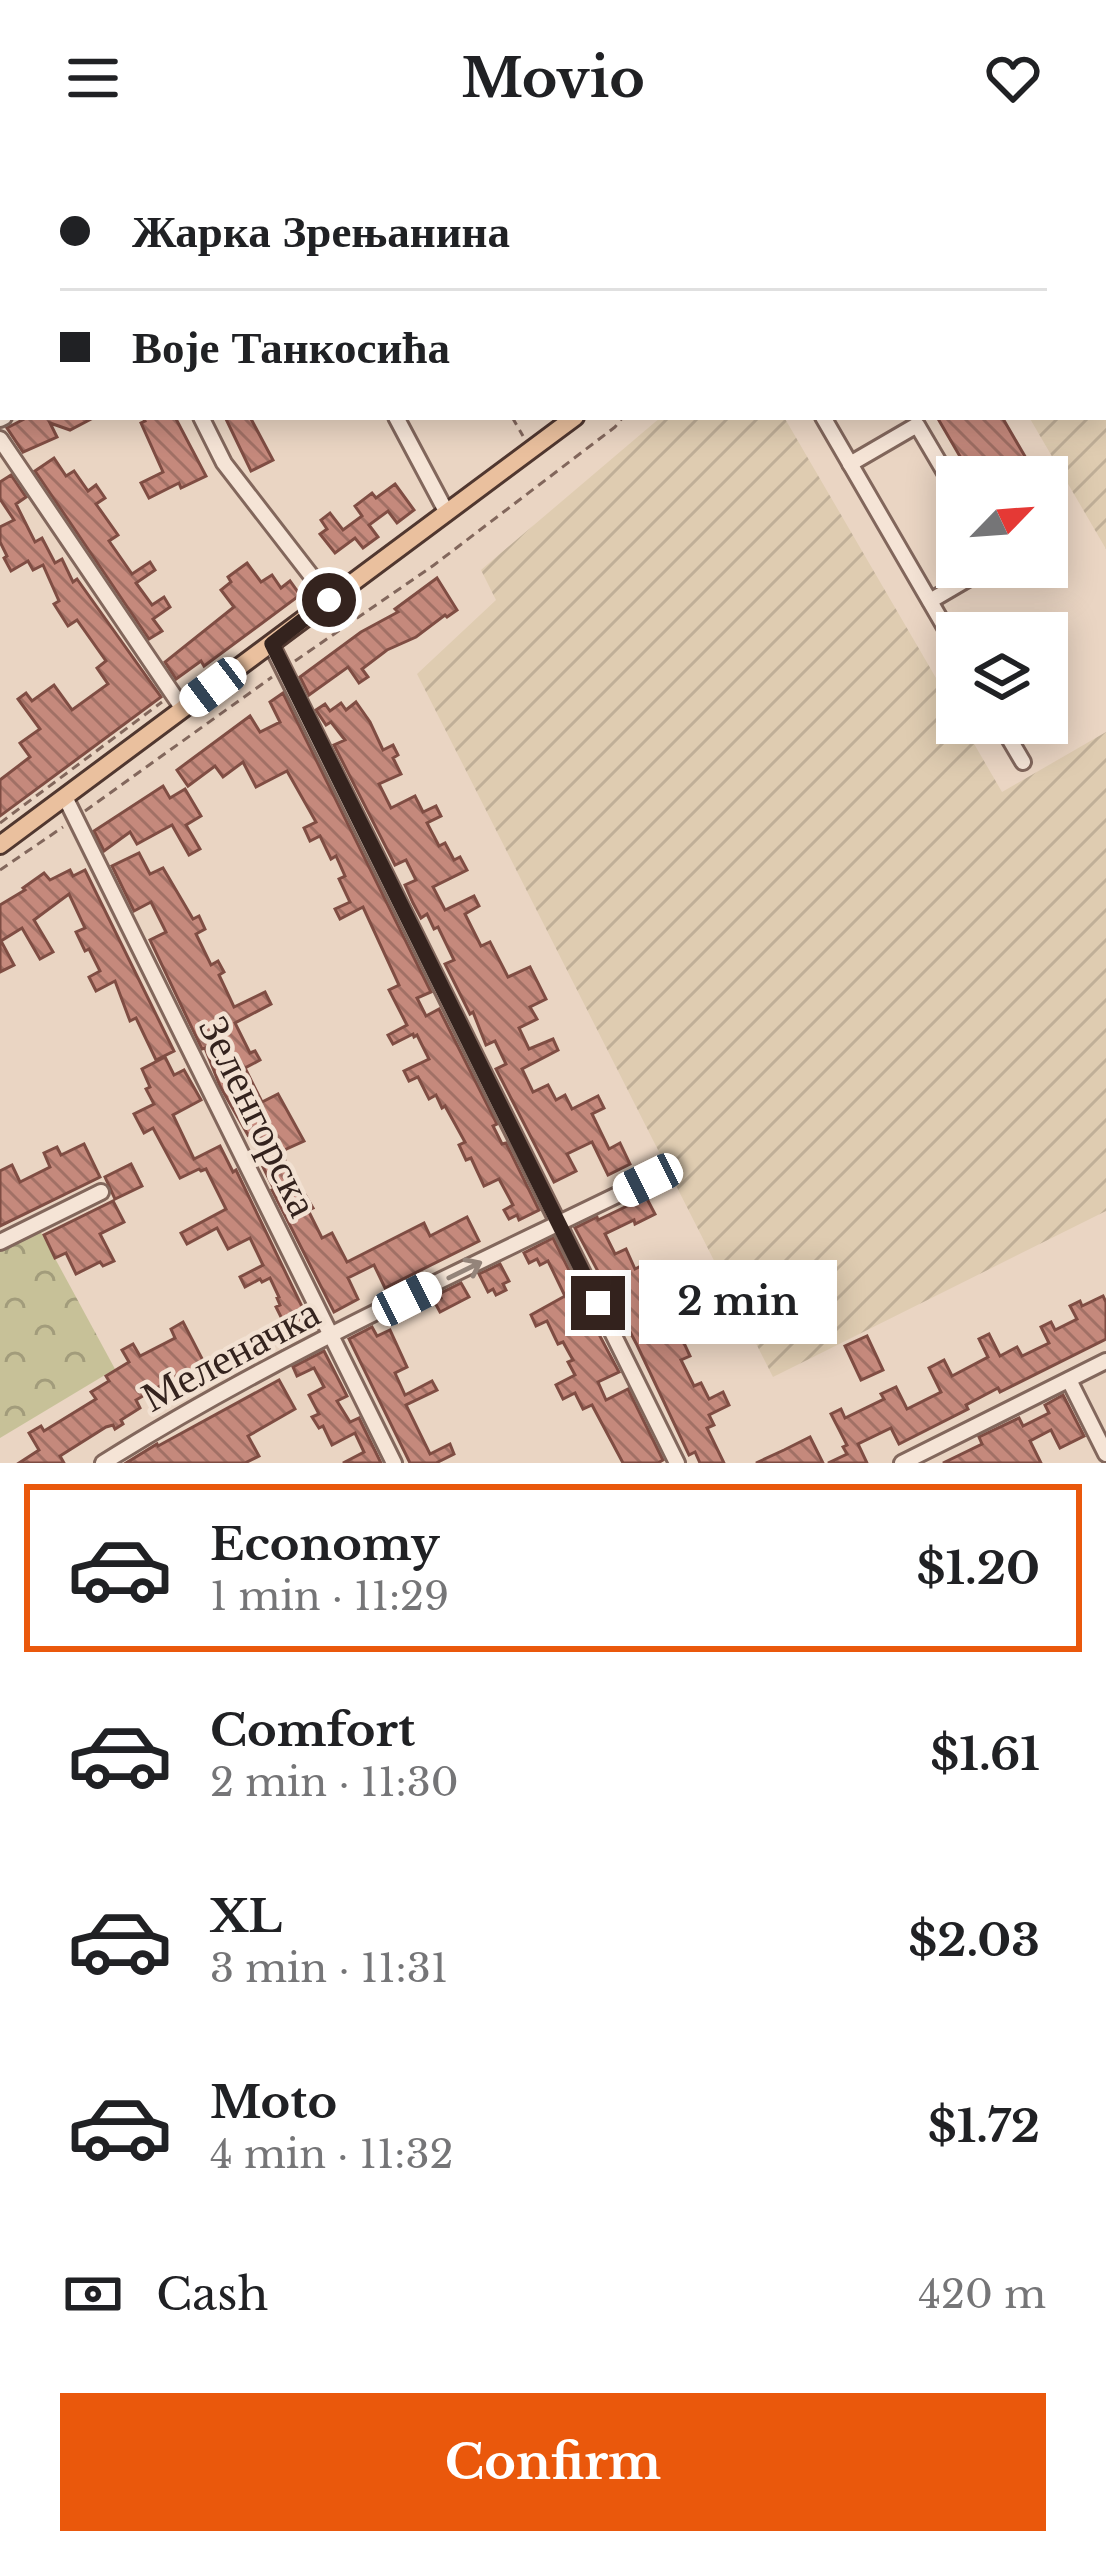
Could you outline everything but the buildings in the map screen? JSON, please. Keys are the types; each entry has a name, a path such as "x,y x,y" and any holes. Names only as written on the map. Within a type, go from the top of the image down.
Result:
{"main road":[{"path":"0,845 178,701 272,644 571,420"}],"street":[{"path":"202,420 224,463 329,600"},
{"path":"398,420 447,512"},
{"path":"825,420 936,612"},
{"path":"850,464 917,424 936,457"},
{"path":"0,439 178,701"},
{"path":"930,601 952,588"},
{"path":"272,644 677,1463"},
{"path":"1012,744 1023,762"},
{"name":"Зеленгорска","path":"65,797 394,1463"},
{"name":"Меленачка","path":"103,1463 175,1418 331,1336 648,1180"},
{"path":"0,1242 101,1192"},
{"path":"902,1463 1106,1361"},
{"path":"1069,1380 1106,1454"}],"path":[{"path":"514,420 531,451"},
{"path":"0,870 434,565 621,420"},
{"path":"0,823 178,701"}],"shaded area":[{"path":"657,420 786,420 936,678 936,744 974,744 1002,792 1106,732 1106,1211 773,1377 417,674 496,600 481,570"},
{"path":"1031,420 1106,420 1106,549 1068,484 1068,456 1052,456"}],"green space":[{"path":"38,1227 115,1369 0,1438 0,1247"}],"route":[{"path":"329,600 272,644 598,1303"}]}
